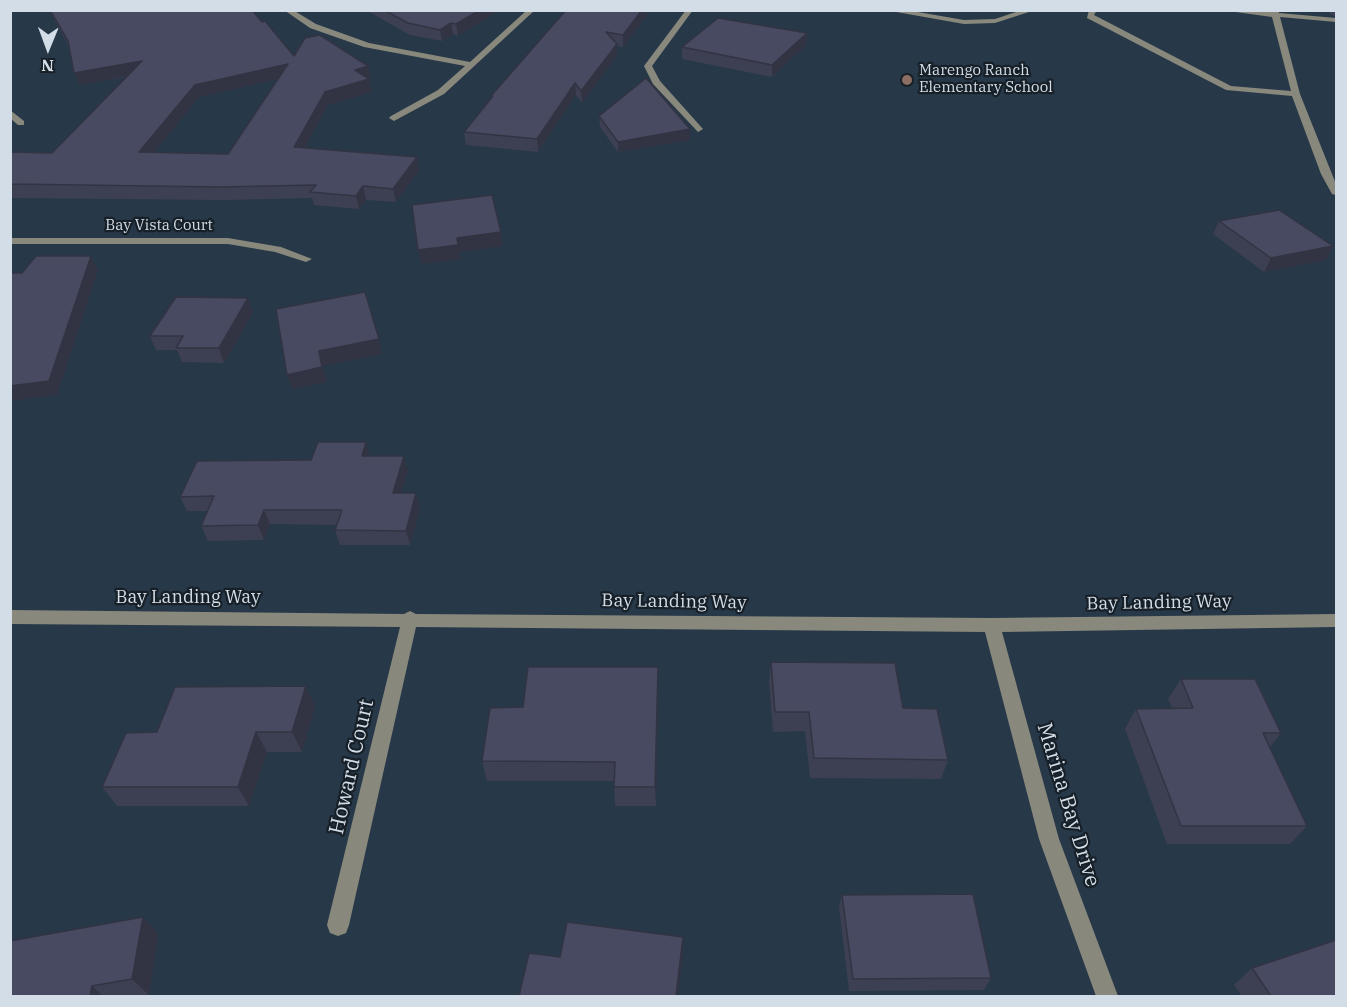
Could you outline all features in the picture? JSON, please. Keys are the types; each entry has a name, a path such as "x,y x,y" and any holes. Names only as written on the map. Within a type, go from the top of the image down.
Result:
{"street":[{"path":"287,10 313,26 367,45 473,65"},
{"path":"394,118 441,92 532,10"},
{"path":"690,10 648,66 656,82 698,129"},
{"path":"888,10 964,22 995,21 1031,11"},
{"path":"1019,10 1031,11"},
{"path":"1093,10 1090,16 1229,88 1296,94"},
{"path":"1224,10 1336,20"},
{"path":"1275,13 1296,94 1326,174 1336,192"},
{"path":"10,113 21,123"},
{"name":"Bay Vista Court","path":"10,240 228,241 277,249 306,259"},
{"name":"Bay Landing Way","path":"10,616 992,625 1336,621"},
{"name":"Howard Court","path":"338,925 410,618"},
{"name":"Marina Bay Drive","path":"992,625 1049,839 1107,996"}],"building":[{"path":"50,10 252,10 262,22 265,21 294,56 305,38 320,35 368,66 355,70 369,79 325,92 294,147 417,157 393,189 363,186 356,196 310,192 316,185 220,187 10,184 10,152 52,153 142,61 74,73 68,41","holes":["288,64 228,154 139,152 195,85"]},
{"path":"384,10 480,10 440,30 408,23"},
{"path":"566,10 642,10 623,35 606,32 617,44 581,91 575,83 537,139 464,132 493,96 491,96"},
{"path":"718,18 807,33 772,65 682,47"},
{"path":"646,78 690,129 618,142 599,116"},
{"path":"492,195 501,232 457,238 458,245 418,250 412,205"},
{"path":"1279,210 1333,246 1271,258 1219,221"},
{"path":"36,256 91,256 49,381 10,386 10,273 22,273"},
{"path":"365,292 379,339 319,351 322,367 287,375 276,309"},
{"path":"176,297 248,298 219,348 176,348 183,336 150,336"},
{"path":"318,442 366,442 362,456 404,456 393,493 416,493 406,531 335,530 342,510 264,510 258,525 201,526 214,496 180,497 197,461 311,460"},
{"path":"771,662 895,663 903,708 937,709 948,760 814,758 809,712 775,712"},
{"path":"528,667 658,667 655,787 614,787 615,762 482,761 490,708 523,707"},
{"path":"1181,679 1255,679 1281,733 1263,733 1307,826 1181,826 1136,709 1193,708"},
{"path":"306,686 292,732 256,732 238,787 102,787 126,733 157,732 175,687"},
{"path":"973,894 991,978 853,979 842,895"},
{"path":"143,917 132,979 92,986 90,996 10,996 10,941"},
{"path":"567,922 683,937 676,996 519,996 529,953 560,957"},
{"path":"1336,940 1336,996 1271,996 1252,968"}],"place":[{"name":"Marengo Ranch Elementary School","path":"907,80"}]}
